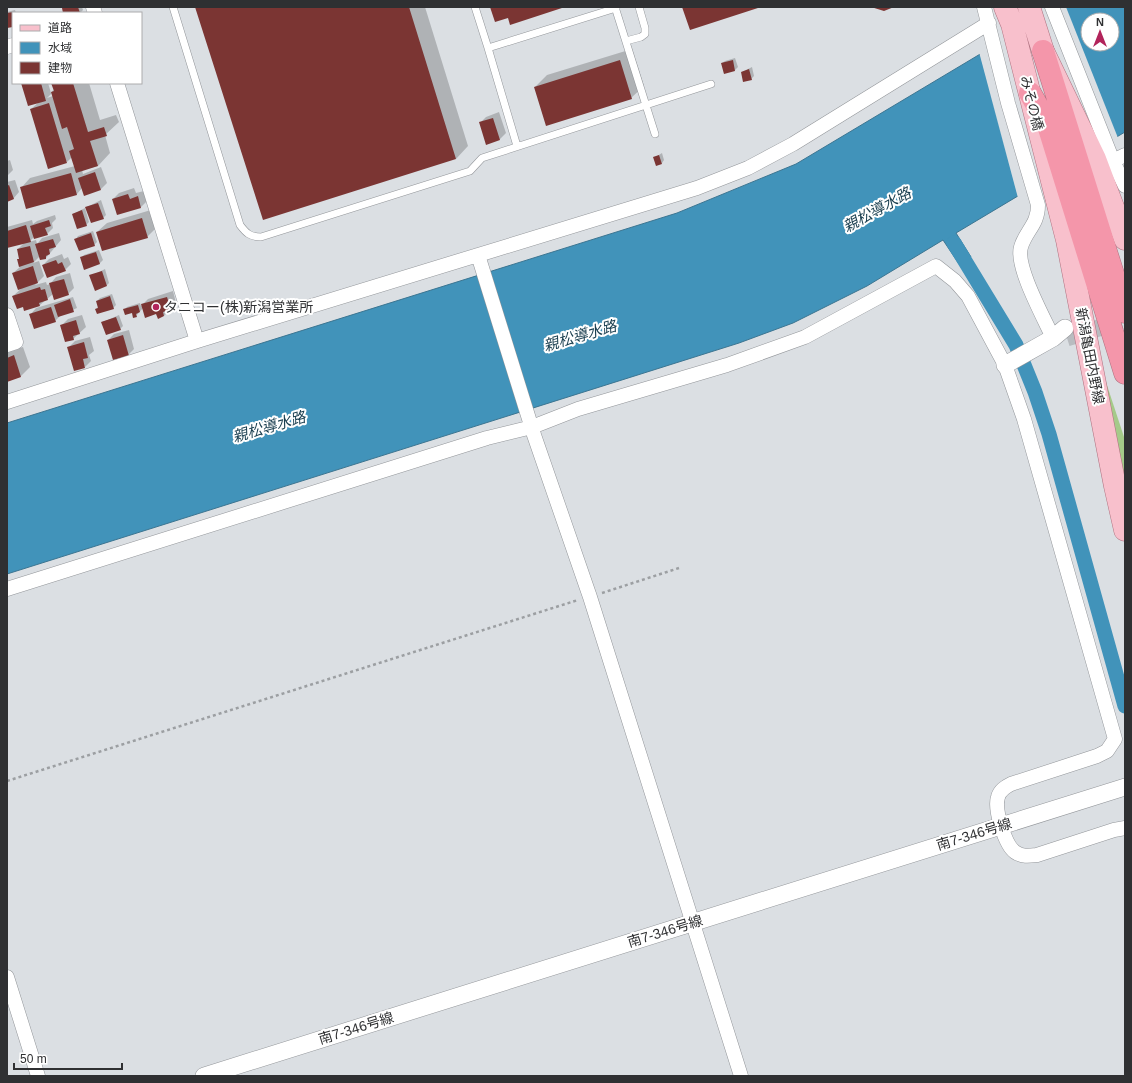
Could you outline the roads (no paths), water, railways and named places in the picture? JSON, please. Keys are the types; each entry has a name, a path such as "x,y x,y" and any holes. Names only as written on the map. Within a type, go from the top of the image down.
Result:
{"highway":[{"path":"1043,51 1084,168 1125,312"},
{"path":"1030,93 1048,125 1084,168 1125,373"}],"main road":[{"path":"1030,10 1043,51"},
{"name":"みその橋","path":"1009,16 1030,93"},
{"path":"1084,168 1125,239"},
{"name":"新潟亀田内野線","path":"1084,168 1067,240 1125,530"}],"street":[{"path":"984,7 991,29 1008,104 1084,168 1125,186"},
{"path":"1052,7 1084,168"},
{"path":"7,402 197,341 480,261 697,188 748,168 793,144 991,29"},
{"path":"117,84 197,341"},
{"path":"1008,363 1030,350 1062,335 1020,262 1021,245 1038,214 1084,168"},
{"path":"480,261 531,422 590,597 741,1076"},
{"path":"7,589 487,438 531,422 727,366 805,337 936,266 956,281 968,296 1008,363 1115,740 1107,751 1097,756 1011,784 1002,790 998,797 997,806 1009,846 1016,853 1026,856 1037,855 1114,830 1125,828"},
{"path":"7,314 16,342 7,345"},
{"name":"南7-346号線","path":"204,1076 1125,787"},
{"path":"7,977 38,1076"}],"lane":[{"path":"173,7 240,224 246,233 254,237 261,237 470,171 482,158 711,84"},
{"path":"475,7 517,146"},
{"path":"626,42 641,37 645,34 645,28 639,7"},
{"path":"488,48 615,8 655,134"}],"water":[{"name":"親松導水路","path":"1059,7 1125,7 1125,132 956,233 971,257 959,264 943,240 867,286 793,323 739,343 7,574 7,423 677,213 796,164"}],"waterway":[{"path":"954,243 1016,345 1035,392 1049,434 1125,706"}],"tunnel":[{"path":"1067,338 1121,321"}],"place":[{"name":"タニコー(株)新潟営業所","path":"156,307"}]}
